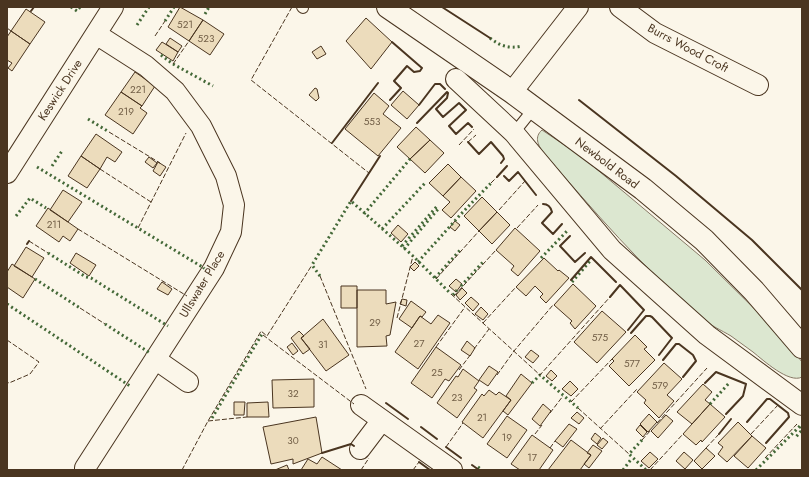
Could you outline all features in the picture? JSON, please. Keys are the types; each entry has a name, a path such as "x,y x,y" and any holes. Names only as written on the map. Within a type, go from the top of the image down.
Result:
{"main road":[{"name":"Newbold Road","path":"388,7 512,92 643,189 704,240 754,291 802,347"}],"street":[{"name":"Keswick Drive","path":"7,173 113,7"},
{"path":"512,92 578,7"},
{"name":"Burrs Wood Croft","path":"620,7 655,33 758,85"},
{"name":"Ullswater Place","path":"85,468 214,268 231,232 234,205 226,176 201,126 175,91 146,66 96,34"},
{"path":"456,79 514,133 612,250 707,335 802,405"},
{"path":"154,359 188,382"},
{"path":"361,405 452,470"},
{"path":"360,449 382,420"}],"lane":[{"path":"514,133 534,108"}],"green space":[{"path":"542,130 581,156 705,260 782,336 802,362 802,377 790,377 776,370 731,336 705,321 659,280 619,238 543,152 538,144 537,138"}],"building":[{"path":"180,7 203,20 189,41 168,27"},
{"path":"26,9 45,22 30,44 11,31"},
{"path":"366,18 392,42 371,69 346,41"},
{"path":"203,20 224,34 210,55 189,41"},
{"path":"11,31 30,44 12,71 8,68 12,63 7,60 7,37"},
{"path":"170,38 182,46 178,52 166,44"},
{"path":"162,42 178,52 173,61 156,50"},
{"path":"321,46 326,54 317,59 312,52"},
{"path":"135,72 155,86 142,106 121,92"},
{"path":"315,88 317,89 319,98 316,101 309,95"},
{"path":"403,91 419,105 407,119 391,105"},
{"path":"121,92 142,106 140,108 147,113 133,134 105,115"},
{"path":"374,93 389,106 383,114 401,128 378,156 345,129"},
{"path":"416,127 430,140 410,159 397,147"},
{"path":"96,134 122,152 115,162 107,157 100,169 81,156"},
{"path":"430,140 444,153 425,173 410,159"},
{"path":"81,156 100,169 87,188 68,176"},
{"path":"149,157 157,163 153,168 145,162"},
{"path":"158,162 166,167 160,176 153,171"},
{"path":"448,164 461,177 443,196 429,183"},
{"path":"461,177 476,191 451,218 442,210 450,202 443,196"},
{"path":"63,190 82,202 68,222 50,210"},
{"path":"482,197 497,212 479,231 464,216"},
{"path":"48,208 78,229 70,241 63,236 59,242 36,226"},
{"path":"497,212 510,225 492,244 479,231"},
{"path":"455,221 460,225 455,231 450,227"},
{"path":"398,225 408,234 401,242 391,233"},
{"path":"515,228 540,251 518,276 511,270 514,266 496,250"},
{"path":"26,247 44,258 32,277 14,266"},
{"path":"76,253 96,265 89,276 70,263"},
{"path":"544,258 558,271 559,270 569,278 546,303 540,297 543,294 535,286 526,296 516,287"},
{"path":"415,262 419,266 414,271 410,267"},
{"path":"12,264 35,279 23,298 7,287 7,272"},
{"path":"456,279 462,284 456,292 449,286"},
{"path":"162,282 172,289 168,295 157,289"},
{"path":"573,284 596,306 575,329 570,323 572,321 554,305"},
{"path":"341,286 357,286 357,308 341,308"},
{"path":"462,288 467,293 460,300 456,295"},
{"path":"357,290 386,290 386,304 396,302 390,335 386,336 387,346 357,347"},
{"path":"471,297 479,304 473,311 465,303"},
{"path":"402,299 407,300 406,306 400,304"},
{"path":"411,301 426,312 422,317 420,316 412,328 399,319"},
{"path":"481,307 488,314 483,320 475,314"},
{"path":"602,311 626,332 597,363 574,342"},
{"path":"438,315 450,323 418,369 395,352 420,316 431,324"},
{"path":"323,319 349,355 326,371 301,338"},
{"path":"299,331 304,336 301,338 310,349 303,354 291,338"},
{"path":"635,335 647,347 644,349 655,360 629,386 609,366 614,361 612,359"},
{"path":"467,341 475,348 470,356 461,350"},
{"path":"292,343 298,351 293,355 287,347"},
{"path":"436,347 461,365 449,381 445,379 432,398 411,383"},
{"path":"531,350 539,356 533,363 525,357"},
{"path":"664,363 682,379 667,395 674,401 659,418 644,403 646,400 637,392"},
{"path":"489,366 498,372 488,386 479,380"},
{"path":"463,369 479,381 474,388 477,390 457,418 437,403 456,376 458,377"},
{"path":"551,370 557,376 552,381 546,376"},
{"path":"521,374 532,383 508,415 503,411 511,400 506,396"},
{"path":"314,379 314,407 273,408 272,380"},
{"path":"570,381 578,389 571,396 562,389"},
{"path":"703,384 712,392 705,400 710,404 692,424 677,412"},
{"path":"489,390 496,395 499,392 511,400 483,438 462,422 482,394 484,396"},
{"path":"234,402 245,402 244,415 234,415"},
{"path":"268,402 269,417 247,417 247,403"},
{"path":"543,404 551,411 540,426 532,419"},
{"path":"710,404 725,417 702,442 701,440 696,445 683,434"},
{"path":"577,412 584,418 579,424 571,418"},
{"path":"649,414 657,422 648,432 640,424"},
{"path":"666,415 673,421 658,438 651,431"},
{"path":"507,416 527,430 507,458 487,444"},
{"path":"316,417 322,453 293,464 293,459 271,464 263,427"},
{"path":"738,422 752,436 727,462 718,454 723,447 718,443"},
{"path":"569,424 577,429 563,447 555,441"},
{"path":"640,425 647,432 643,437 636,430"},
{"path":"595,433 601,438 597,444 591,439"},
{"path":"532,435 553,450 539,470 520,470 511,464"},
{"path":"752,436 766,448 748,468 734,456"},
{"path":"603,438 608,442 602,449 597,445"},
{"path":"571,440 591,455 580,470 548,470"},
{"path":"593,445 602,451 589,468 584,464 591,455 587,453"},
{"path":"706,448 715,456 702,469 694,461"},
{"path":"650,452 658,459 649,468 641,461"},
{"path":"684,452 693,460 685,469 676,461"},
{"path":"322,457 342,470 301,470 308,459 317,464"},
{"path":"287,465 289,470 275,470"}],"hedge":[{"path":"71,7 77,11 80,7"},
{"path":"137,25 149,7"},
{"path":"165,21 174,7"},
{"path":"205,14 209,7"},
{"path":"490,38 505,46 522,46"},
{"path":"161,55 173,64 213,86"},
{"path":"88,119 109,132"},
{"path":"52,166 62,151"},
{"path":"364,214 410,159"},
{"path":"37,167 204,268 203,269"},
{"path":"382,229 426,182"},
{"path":"418,262 491,183"},
{"path":"16,216 30,198 46,208"},
{"path":"320,276 312,265 351,201 413,256 451,294"},
{"path":"402,246 438,205"},
{"path":"404,249 439,208"},
{"path":"541,258 568,230"},
{"path":"435,278 461,249"},
{"path":"48,253 168,326"},
{"path":"572,282 591,260"},
{"path":"461,286 483,262"},
{"path":"35,279 80,308"},
{"path":"453,295 457,290"},
{"path":"7,304 130,386"},
{"path":"105,324 150,353"},
{"path":"212,418 262,334"},
{"path":"532,383 540,375 578,408"},
{"path":"710,404 730,382"},
{"path":"756,470 801,425 802,430 795,438"},
{"path":"642,440 629,454 646,470"},
{"path":"623,470 632,458"},
{"path":"478,467 482,470"}],"fence":[{"path":"292,7 251,80 369,173"},
{"path":"155,36 165,21"},
{"path":"7,28 11,31"},
{"path":"173,64 189,41"},
{"path":"459,145 474,129"},
{"path":"109,132 160,163"},
{"path":"138,228 186,133"},
{"path":"468,142 476,135"},
{"path":"100,169 151,202"},
{"path":"491,183 497,177"},
{"path":"499,210 525,181"},
{"path":"517,228 538,205"},
{"path":"78,229 187,296"},
{"path":"436,279 479,231"},
{"path":"29,241 48,253"},
{"path":"454,296 496,250"},
{"path":"397,318 413,256"},
{"path":"182,470 208,421 261,331 267,336 312,265"},
{"path":"320,276 366,389"},
{"path":"483,323 516,287"},
{"path":"451,294 540,375 610,297"},
{"path":"497,375 514,351 553,305"},
{"path":"436,347 465,307"},
{"path":"80,308 105,324"},
{"path":"474,349 489,329"},
{"path":"263,335 354,404"},
{"path":"7,340 39,362 30,374 9,383 7,382"},
{"path":"459,370 471,354"},
{"path":"571,402 612,359"},
{"path":"657,423 707,368"},
{"path":"600,429 637,389"},
{"path":"550,413 563,396"},
{"path":"751,434 778,405"},
{"path":"578,408 629,454"},
{"path":"208,421 247,417"},
{"path":"446,447 463,423"},
{"path":"765,458 797,424"},
{"path":"535,434 542,425"},
{"path":"642,440 651,430"},
{"path":"650,470 683,434"},
{"path":"706,448 719,434"},
{"path":"550,448 555,441"},
{"path":"361,470 369,458"},
{"path":"413,470 419,462"}],"wall":[{"path":"31,11 34,7"},
{"path":"442,7 490,38"},
{"path":"390,100 401,88 394,81 407,66 414,72 420,71 422,68 392,42"},
{"path":"332,143 378,83"},
{"path":"419,105 435,84 440,84 445,89"},
{"path":"417,123 447,92 448,93"},
{"path":"448,93 447,98 436,109 443,117 459,103 466,110 449,126 456,134 468,123 472,127"},
{"path":"579,100 676,176 752,240 802,290"},
{"path":"468,142 479,154 491,142 503,156 504,159 501,163"},
{"path":"351,201 380,156"},
{"path":"497,177 507,166"},
{"path":"504,176 509,181 518,172 536,195"},
{"path":"543,204 549,206 552,212 542,223 553,234 562,224"},
{"path":"570,236 560,246 575,262 585,253"},
{"path":"571,280 591,257 616,282"},
{"path":"610,297 620,285 644,310 628,330"},
{"path":"631,333 646,316 652,317 672,338 659,355"},
{"path":"663,360 676,344 679,344 693,355 696,361 683,377"},
{"path":"705,383 716,372 746,384 743,396 726,414"},
{"path":"747,422 767,399 770,399 788,413 789,417 766,443"},
{"path":"386,403 408,419"},
{"path":"719,434 731,419"},
{"path":"421,427 437,439"},
{"path":"322,453 351,444 354,446"},
{"path":"446,447 461,458"},
{"path":"419,462 430,470"},
{"path":"472,465 479,470"}]}
